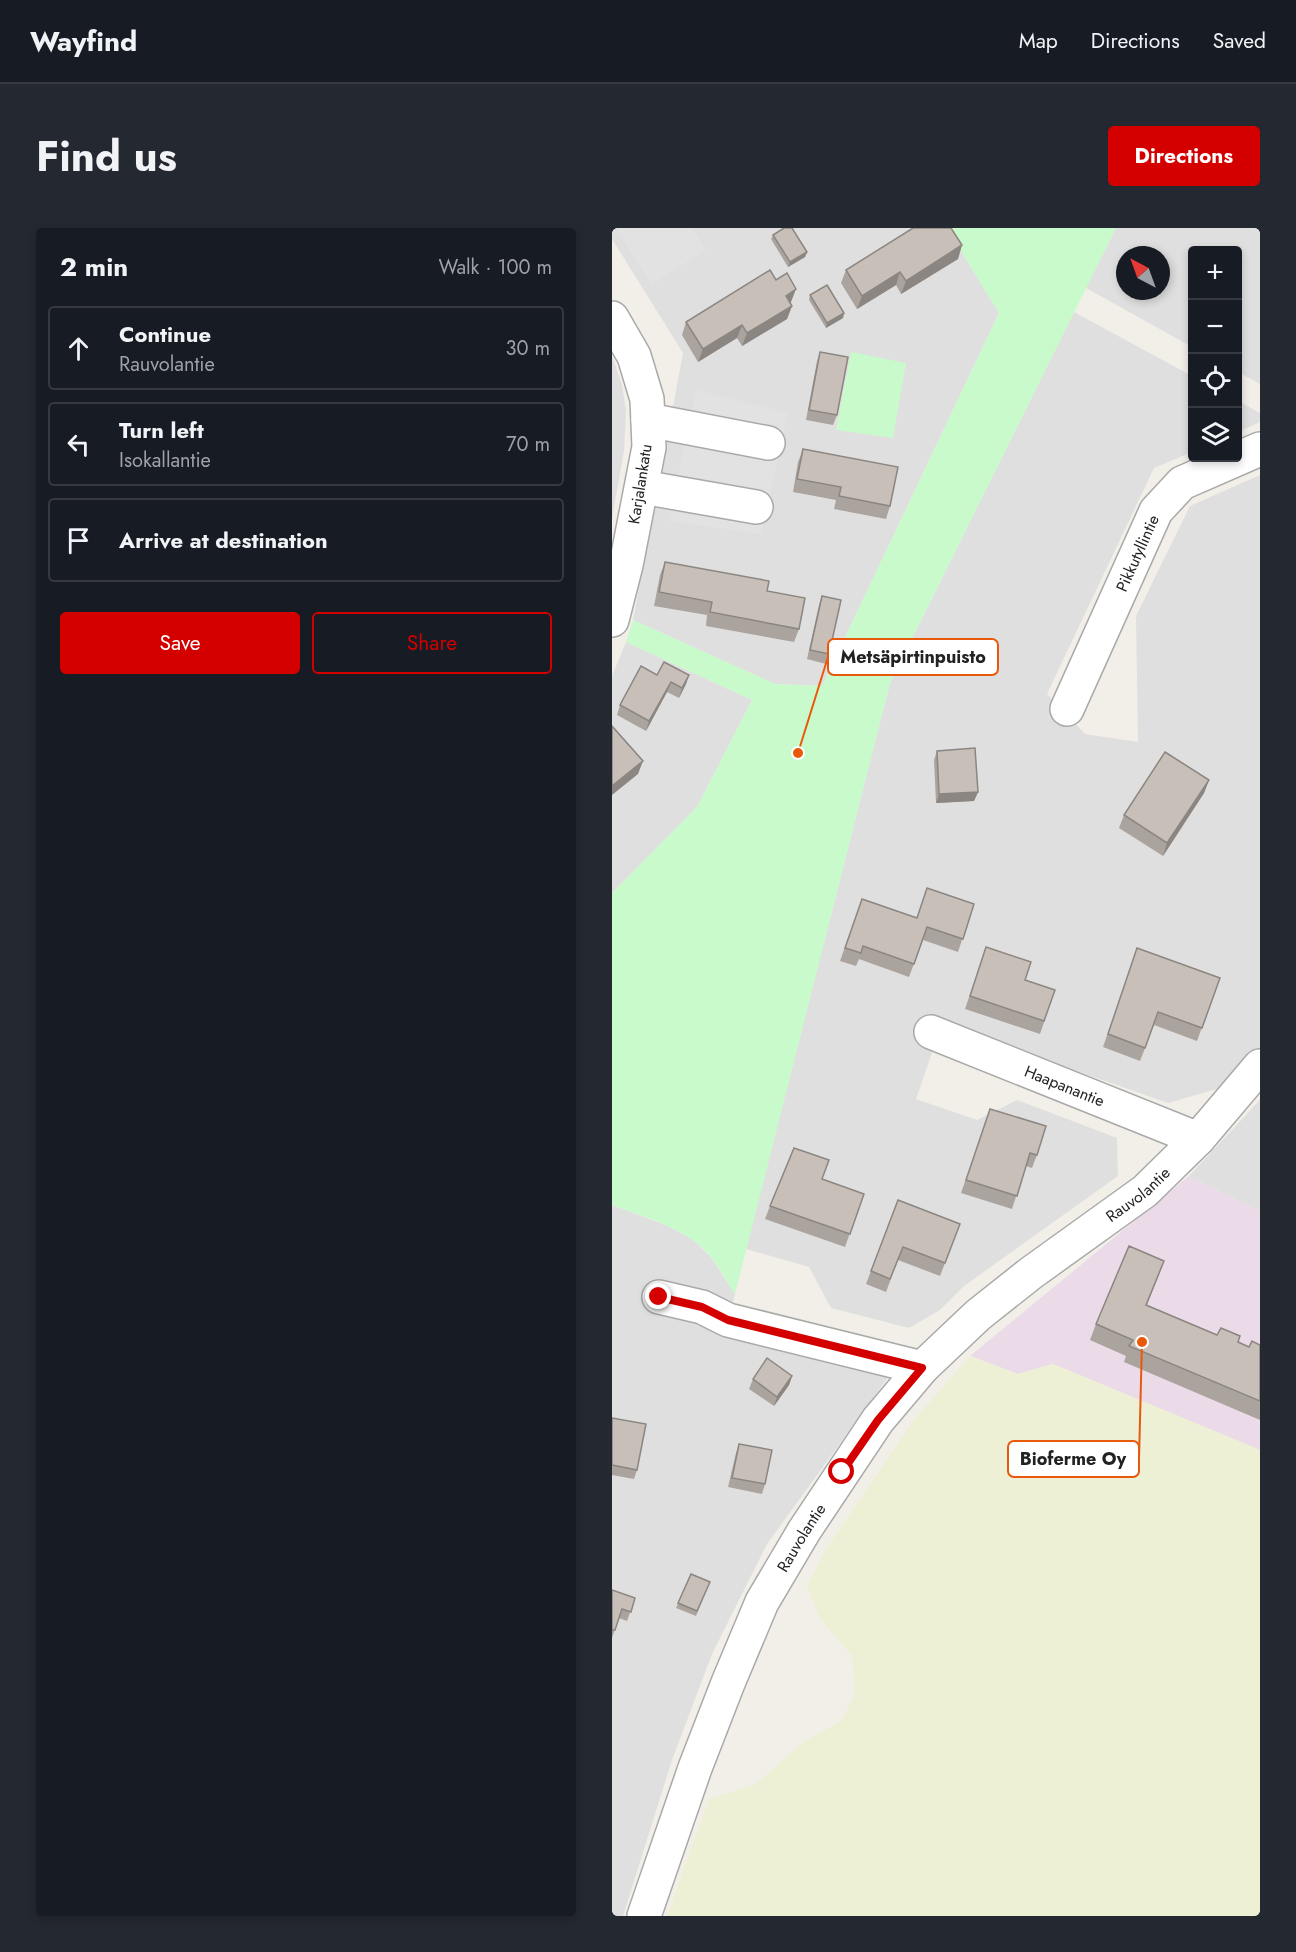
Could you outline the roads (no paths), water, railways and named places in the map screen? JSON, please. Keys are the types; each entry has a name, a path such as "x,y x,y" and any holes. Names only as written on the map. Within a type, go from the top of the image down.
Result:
{"street":[{"name":"Karjalankatu","path":"612,318 634,356 647,399 649,447 642,487 619,564 612,620"},
{"path":"648,420 768,443"},
{"name":"Pikkutyllintie","path":"1067,709 1156,511 1182,483 1260,449"},
{"path":"642,487 756,507"},
{"name":"Haapanantie","path":"931,1032 1198,1139"},
{"name":"Rauvolantie","path":"644,1916 695,1768 762,1602 804,1531 878,1420 922,1368 978,1316 1030,1274 1145,1191 1198,1139 1260,1066"},
{"path":"659,1297 702,1307 728,1320 922,1368"}],"place":[{"name":"Metsäpirtinpuisto","path":"798,753"},
{"name":"Bioferme Oy","path":"1142,1342"}]}
